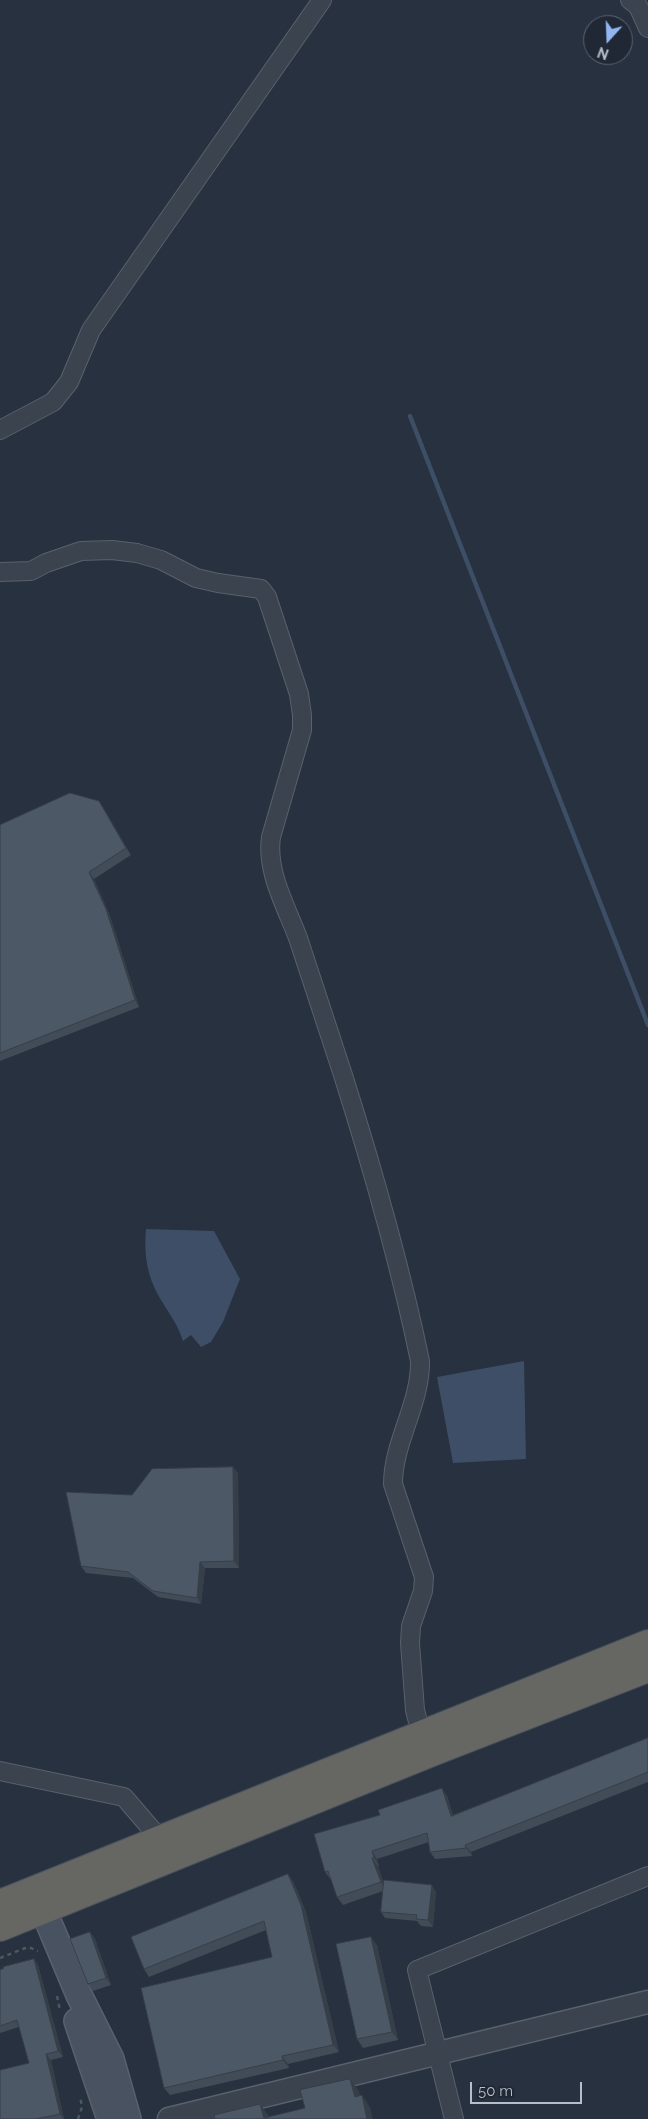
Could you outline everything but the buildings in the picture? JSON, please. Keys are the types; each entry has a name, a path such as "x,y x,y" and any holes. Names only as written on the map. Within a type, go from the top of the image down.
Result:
{"highway":[{"path":"0,1927 36,1901 160,1839 648,1644"},
{"path":"0,1904 36,1901 432,1752 648,1668"}],"main road":[{"path":"36,1901 110,2119"},
{"path":"36,1901 111,2059 128,2119"}],"street":[{"path":"0,430 53,402 69,382 91,330 322,0"},
{"path":"630,0 638,6 648,28"},
{"path":"0,572 31,571 46,563 81,551 112,550 137,553 161,560 203,580 261,589 267,597 299,694 302,715 302,730 269,851 271,866 298,938 340,1066 390,1231 420,1361 418,1386 396,1455 393,1484 424,1577 423,1591 411,1626 410,1643 416,1710 421,1734"},
{"path":"0,1771 124,1797 160,1839"},
{"path":"454,2119 417,1970 648,1876"},
{"path":"169,2119 648,2002"}],"water":[{"path":"146,1229 214,1231 240,1279 223,1322 211,1342 201,1347 191,1335 183,1341 177,1326 158,1296 150,1275 145,1245"},
{"path":"524,1361 526,1459 453,1463 437,1377"}],"waterway":[{"path":"410,416 648,1025"}]}
